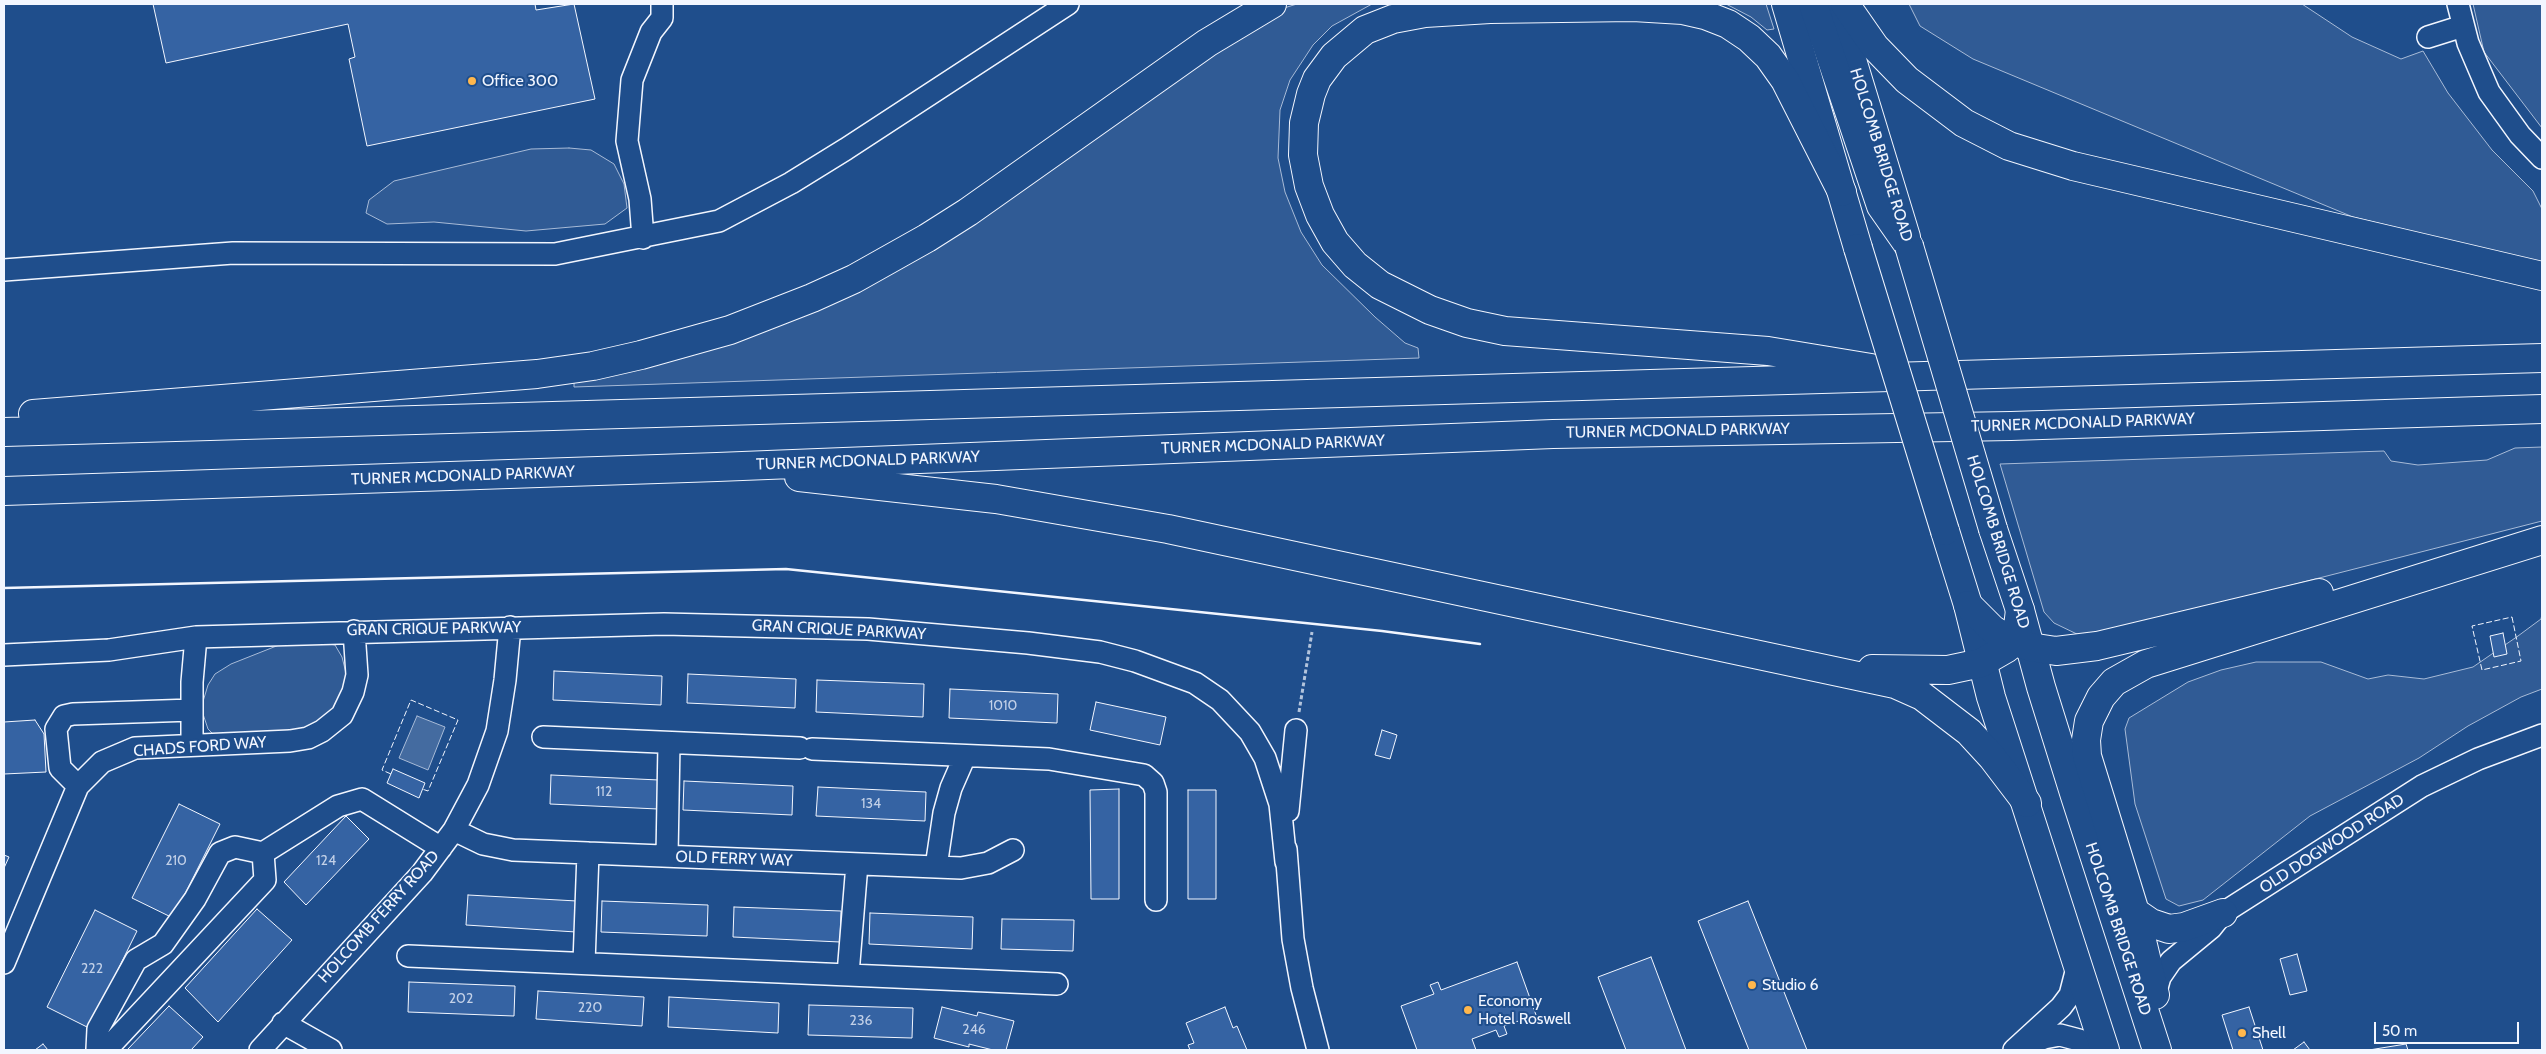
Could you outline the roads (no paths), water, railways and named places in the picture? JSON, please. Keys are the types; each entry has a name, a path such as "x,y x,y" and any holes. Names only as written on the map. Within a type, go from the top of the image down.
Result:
{"main road":[{"path":"4,416 537,374 622,360 730,330 846,283 927,238 1207,43 1272,4"},
{"path":"1786,4 1858,248 1968,605 1981,663 2105,1050"},
{"path":"1813,4 1880,206 1909,246"},
{"name":"HOLCOMB BRIDGE ROAD","path":"1835,4 1993,528 2020,610 2018,627 2021,644 2072,786 2159,1050"},
{"path":"1845,4 1875,47 1920,92 1964,124 2009,146 2073,166 2542,276"},
{"path":"1842,192 1785,80 1768,56 1749,38 1728,24 1705,15 1683,10 1633,8 1490,9 1425,13 1393,19 1365,30 1334,56 1317,79 1310,94 1304,123 1303,154 1309,186 1320,215 1335,242 1355,265 1380,285 1430,310 1467,323 1505,331 1768,351 1830,360 1914,378"},
{"path":"4,432 1914,378 2542,358"},
{"name":"TURNER MCDONALD PARKWAY","path":"4,491 717,467 1553,434 2011,426 2542,410"},
{"path":"717,467 890,488 945,492 1052,507 1214,538 1895,684 1922,696 1969,732 1992,757 2027,803"},
{"path":"1968,605 1992,629 2021,644 2056,651 2097,646 2542,540"},
{"path":"2159,1050 2155,995 2135,912 2087,756 2086,740 2092,712 2101,696 2114,682 2146,664 2542,540"},
{"path":"1826,668 1948,670 1981,663 2021,644"},
{"path":"2135,912 2151,923 2169,929 2184,927 2223,913"}],"street":[{"path":"643,238 640,199 627,141 632,80 651,32 662,18 662,4"},
{"path":"4,270 233,253 555,254 643,238 719,221 791,183 1068,4"},
{"path":"2458,4 2474,60 2489,92 2520,135 2542,158"},
{"path":"2428,37 2463,26"},
{"name":"GRAN CRIQUE PARKWAY","path":"4,655 109,650 196,637 266,633 664,624 868,629 1028,643 1100,652 1166,670 1201,687 1231,710 1250,732 1266,758 1276,788 1282,821 1286,862"},
{"name":"HOLCOMB FERRY ROAD","path":"260,1050 422,873 454,830 478,785 496,731 505,680 510,627"},
{"name":"CHADS FORD WAY","path":"4,963 78,786 102,762 135,748 290,741 308,738 322,731 342,714 353,692 357,674 354,631"},
{"path":"192,745 192,682 196,637"},
{"path":"78,786 60,768 56,729 64,716 73,714 192,710"},
{"path":"1296,730 1290,787 1286,862 1293,940 1307,1009 1318,1050"},
{"name":"OLD DOGWOOD ROAD","path":"2155,995 2160,977 2171,961 2212,928 2223,913 2422,786 2478,759 2542,735"},
{"path":"543,737 1061,761 1139,773 1149,778 1156,792 1156,900"},
{"path":"667,856 669,743"},
{"path":"936,867 944,813 951,788 965,756"},
{"path":"263,853 265,880 183,965 106,1050 97,1049 98,1029 136,960 163,944 195,899 220,854 235,847 263,853 338,806 362,799 441,848"},
{"name":"OLD FERRY WAY","path":"454,830 482,844 513,850 936,867 975,867 988,863 1013,850"},
{"path":"584,963 588,853"},
{"path":"848,974 858,864"},
{"path":"163,944 183,965"},
{"path":"408,956 1057,984"},
{"path":"2015,1050 2061,1007 2070,995 2078,964"},
{"path":"283,1024 331,1050"},
{"path":"2015,1050 2044,1038 2060,1035 2079,1040 2092,1050"}],"place":[{"name":"Office 300","path":"472,81"},
{"name":"Studio 6","path":"1752,985"},
{"name":"Economy Hotel Roswell","path":"1468,1010"},
{"name":"Shell","path":"2242,1033"}]}
